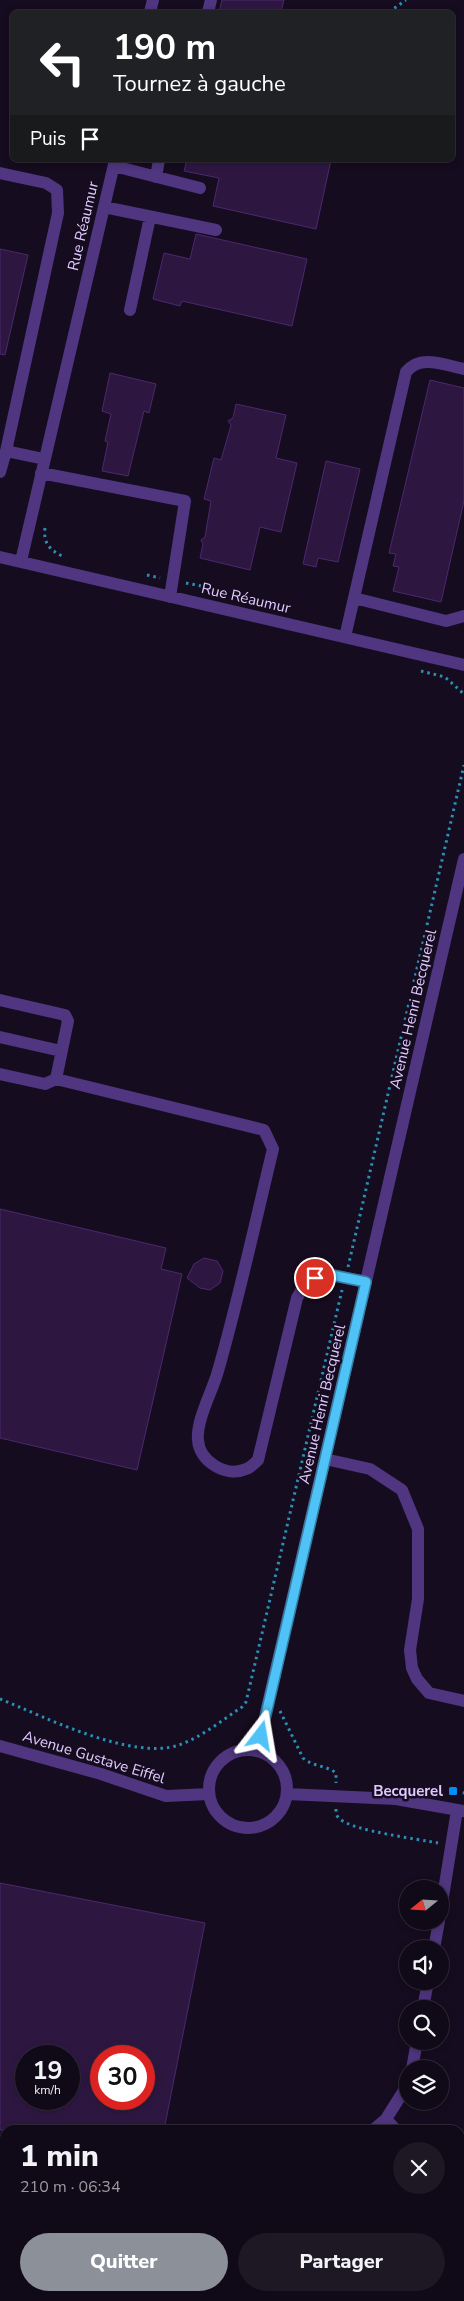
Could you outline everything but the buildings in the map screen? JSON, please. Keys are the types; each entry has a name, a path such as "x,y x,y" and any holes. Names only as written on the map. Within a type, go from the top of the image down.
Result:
{"street":[{"path":"156,177 159,162"},
{"path":"114,163 156,177 200,188"},
{"name":"Rue Réaumur","path":"21,561 114,163"},
{"path":"0,173 46,183 57,190 58,213 0,472"},
{"path":"104,207 216,230"},
{"path":"130,310 150,216"},
{"path":"345,637 406,372 411,365 422,361 464,369"},
{"path":"6,451 44,459"},
{"path":"41,473 185,501 170,597"},
{"name":"Rue Réaumur","path":"0,556 464,665"},
{"path":"354,598 446,621 464,616"},
{"name":"Avenue Henri Becquerel","path":"257,1751 464,859"},
{"path":"0,1000 65,1015 68,1021 56,1079"},
{"path":"0,1037 61,1051"},
{"path":"0,1074 46,1084 56,1079 264,1130 270,1139 273,1149 218,1372 202,1419 198,1440 209,1462 222,1469 236,1471 247,1469 258,1460 297,1298 306,1282 327,1274 366,1282"},
{"path":"325,1459 370,1469 402,1490 418,1530 418,1599 410,1650 412,1668 417,1679 429,1693 464,1701"},
{"name":"Avenue Gustave Eiffel","path":"0,1746 101,1774 166,1796 209,1794"},
{"path":"239,1751 257,1751 277,1762 287,1782 287,1794 284,1806 277,1816 266,1824 255,1828 242,1828 230,1824 220,1816 213,1806 209,1794 210,1781 214,1769 222,1760 239,1751"},
{"path":"287,1794 396,1799 461,1810 447,1880"},
{"path":"379,2125 386,2119 399,2098"},
{"path":"386,2119 391,2125"}],"path":[{"path":"392,10 406,0"},
{"path":"0,1699 83,1733 120,1744 154,1748 177,1746 193,1739 242,1707 246,1702 464,766"},
{"path":"450,1790 464,1793"}],"place":[{"name":"Becquerel","path":"453,1791"}],"route":[{"path":"261,1736 366,1282 327,1274 315,1278"}]}
